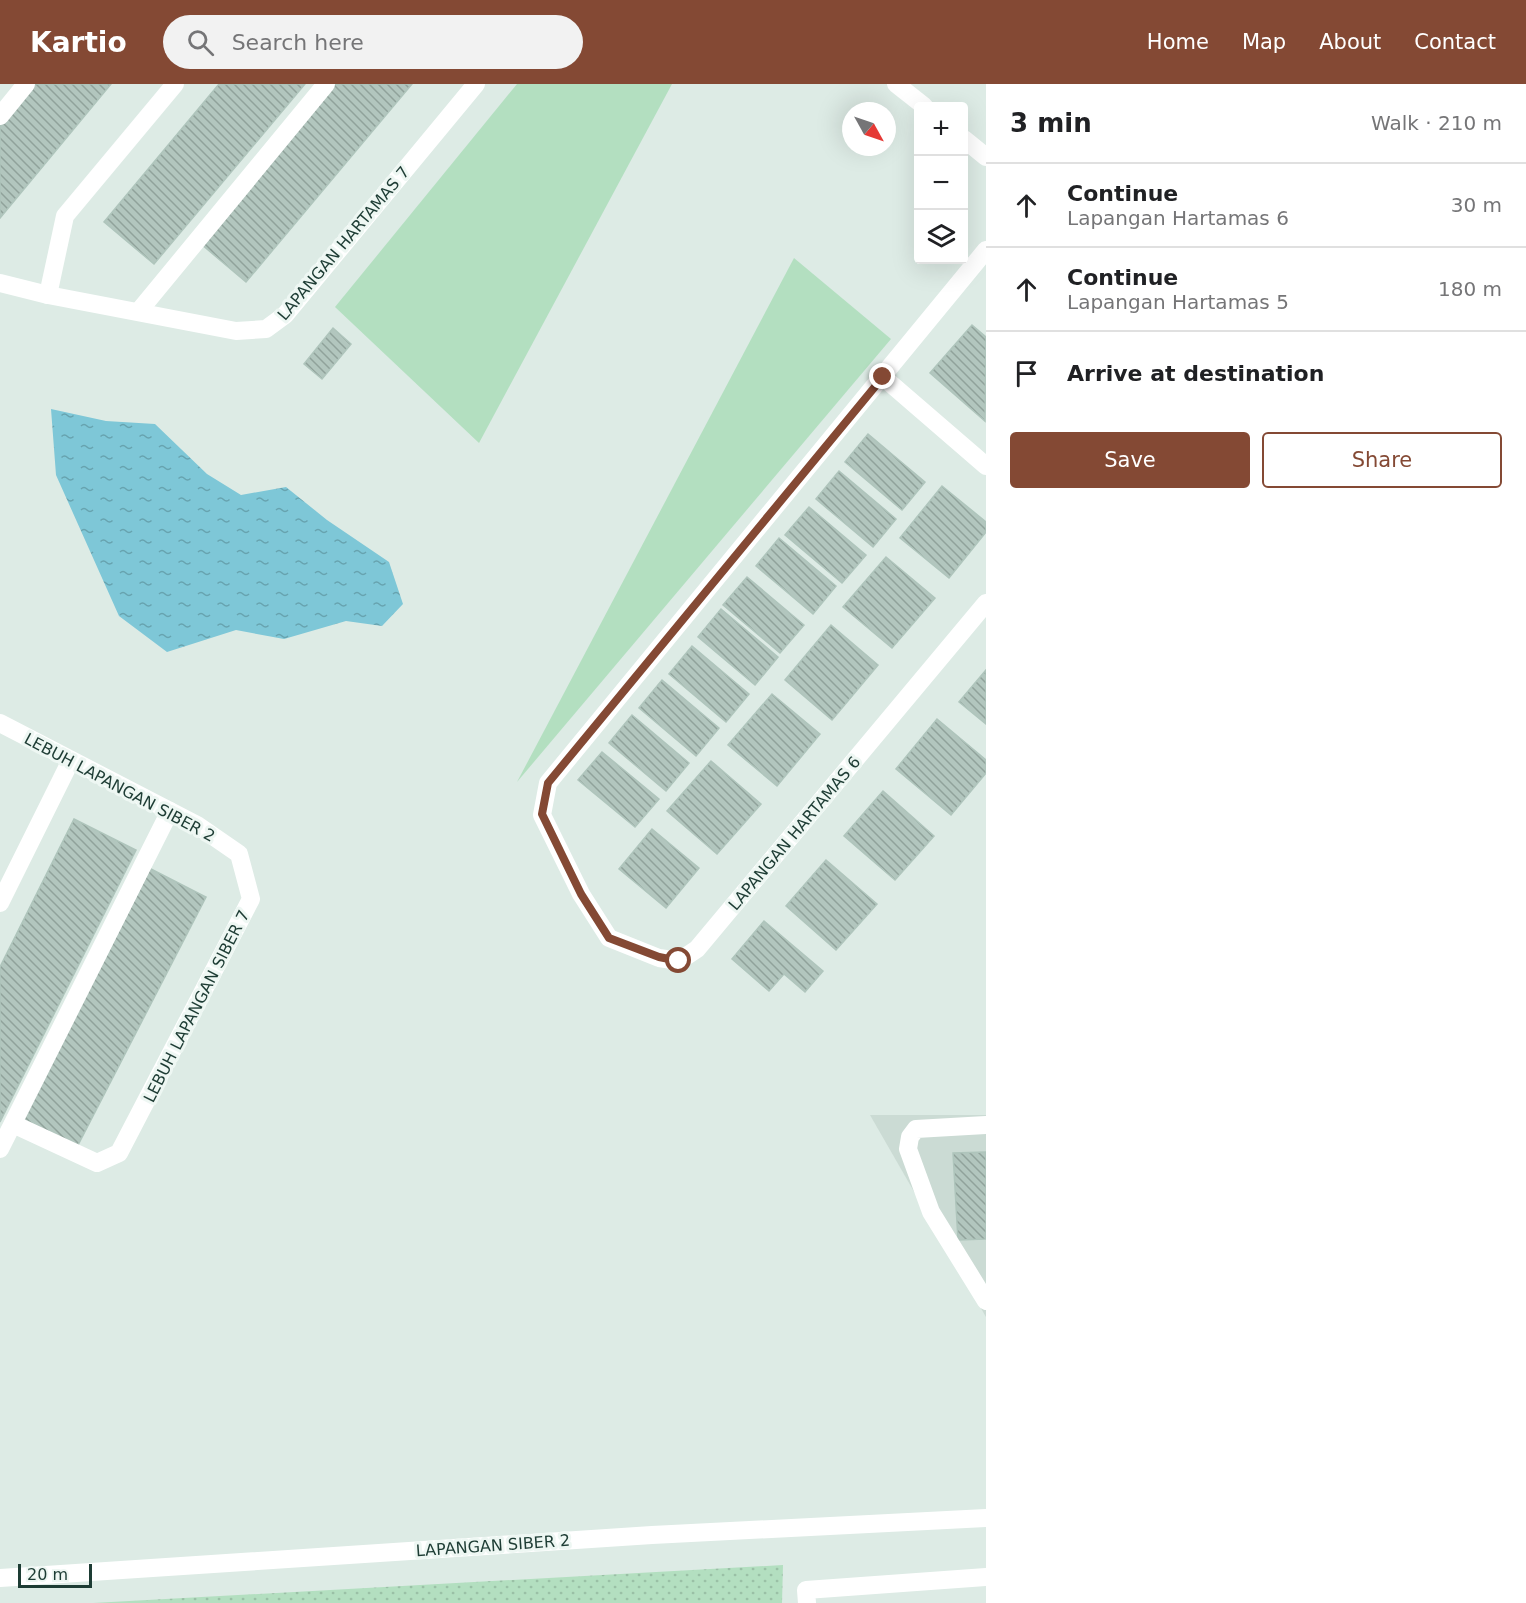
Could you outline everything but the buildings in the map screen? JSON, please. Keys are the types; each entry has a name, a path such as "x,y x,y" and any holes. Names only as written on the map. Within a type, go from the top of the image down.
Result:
{"street":[{"path":"0,116 26,84"},
{"path":"48,295 65,216 175,84"},
{"path":"139,311 326,84"},
{"name":"LAPANGAN HARTAMAS 7","path":"0,283 48,295 236,331 266,329 285,315 476,84"},
{"path":"896,84 919,102"},
{"path":"968,143 986,157"},
{"name":"LAPANGAN HARTAMAS 6","path":"986,250 548,783 542,814 581,894 609,938 659,957 679,961 697,950 986,603"},
{"path":"883,377 986,466"},
{"name":"LEBUH LAPANGAN SIBER 2","path":"0,723 197,825 239,854"},
{"path":"0,903 71,760"},
{"path":"0,1149 170,811"},
{"name":"LEBUH LAPANGAN SIBER 7","path":"13,1124 97,1163 119,1153 251,899 239,854"},
{"path":"986,1125 916,1129 910,1137 908,1149 931,1212 977,1273 986,1301"},
{"name":"LAPANGAN SIBER 2","path":"0,1578 652,1535 986,1518"},
{"path":"806,1597 986,1577"}],"shaded area":[{"path":"870,1115 986,1115 986,1317"}],"green space":[{"path":"517,84 672,84 479,443 335,307"},
{"path":"794,258 891,339 517,782"},
{"path":"783,1565 782,1603 93,1603"}],"water":[{"path":"51,409 106,421 155,424 207,474 241,495 286,487 327,520 389,562 403,604 382,626 346,621 284,639 236,630 167,652 119,616 56,475"}],"route":[{"path":"679,961 659,957 609,938 581,894 542,814 548,783 883,377"}]}
